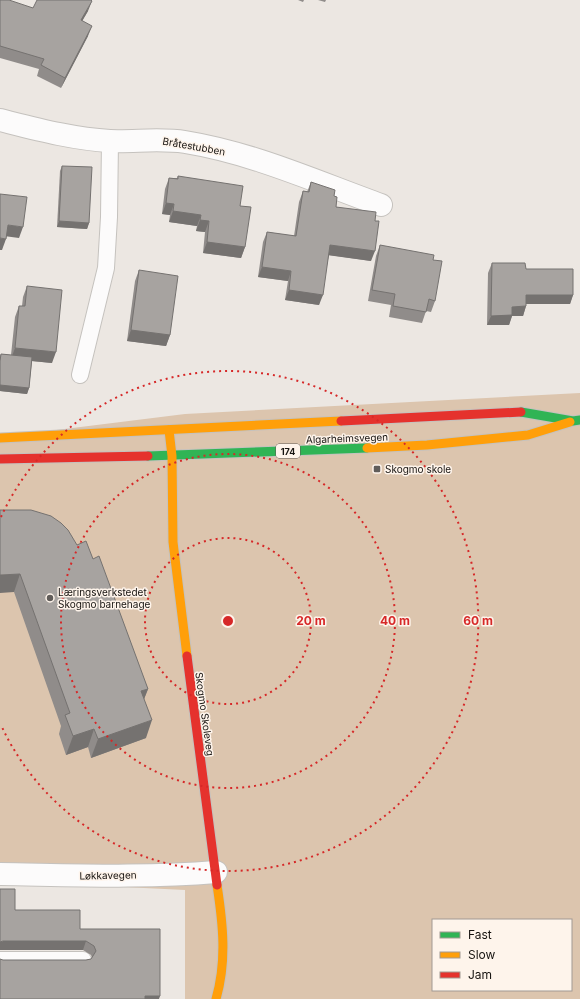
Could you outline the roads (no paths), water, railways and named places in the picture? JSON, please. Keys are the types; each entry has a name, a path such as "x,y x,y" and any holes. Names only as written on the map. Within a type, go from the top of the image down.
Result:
{"main road":[{"name":"Algarheimsvegen","path":"0,438 523,412 576,421"},
{"name":"Algarheimsvegen","path":"0,459 172,456 427,445 528,435 576,421"},
{"name":"Skogmo Skoleveg","path":"170,430 172,456 173,542 191,691 216,872 224,945 223,972 216,999"}],"street":[{"name":"Bråtestubben","path":"0,120 55,133 110,141 157,139 185,142 236,153 381,205"},
{"name":"Løkkavegen","path":"0,874 82,876 190,874 216,872"}],"lane":[{"path":"80,375 106,268 109,217 110,141"},
{"path":"0,960 83,960"}],"place":[{"name":"Skogmo skole","path":"377,469"},
{"name":"Læringsverkstedet Skogmo barnehage","path":"50,598"}]}
